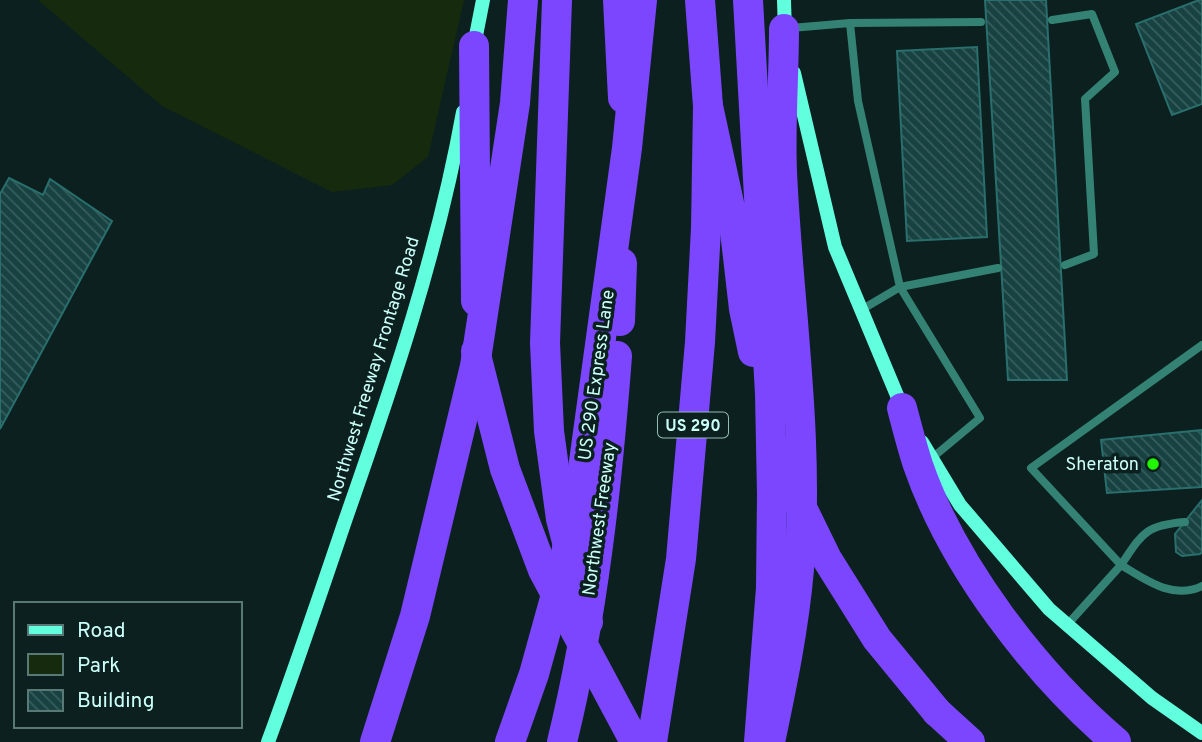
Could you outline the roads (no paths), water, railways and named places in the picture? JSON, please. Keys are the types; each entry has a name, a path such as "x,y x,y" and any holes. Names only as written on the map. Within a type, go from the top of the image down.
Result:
{"highway":[{"path":"375,742 415,616 475,366 515,103 523,0"},
{"path":"557,0 545,343 549,431 561,519 585,615 615,706"},
{"name":"Northwest Freeway","path":"562,742 572,702 606,494 620,321 625,140 618,0"},
{"name":"US 290 Express Lane","path":"510,742 534,674 562,573 583,469 626,148 642,0"},
{"name":"US 290","path":"652,742 683,546 700,342 706,228 708,106 700,0"},
{"path":"748,0 770,394 772,481 771,588 759,742"},
{"path":"771,742 786,665 799,568 802,471 782,170 784,14"},
{"path":"474,46 477,359 505,469 543,570 635,742"},
{"path":"708,106 735,231 744,309 759,381 785,473 827,559 877,639 937,712 970,742"},
{"path":"902,408 919,467 940,517 971,572 1023,646 1076,705 1116,742"}],"main road":[{"name":"Northwest Freeway Frontage Road","path":"268,742 384,411 418,302 454,163 484,0"},
{"path":"784,14 803,116 835,247 902,408 960,505 1049,609 1152,698 1202,733"}],"lane":[{"path":"784,14 850,23 981,22"},
{"path":"1052,20 1092,14 1115,72 1085,99 1094,254 1065,265"},
{"path":"850,23 858,101 900,286 980,418 932,458"},
{"path":"861,310 900,286 998,268"},
{"path":"1202,345 1031,468 1121,565 1167,590 1191,591 1202,586"},
{"path":"1067,625 1150,528 1185,522"}],"place":[{"name":"Sheraton","path":"1153,464"}]}
